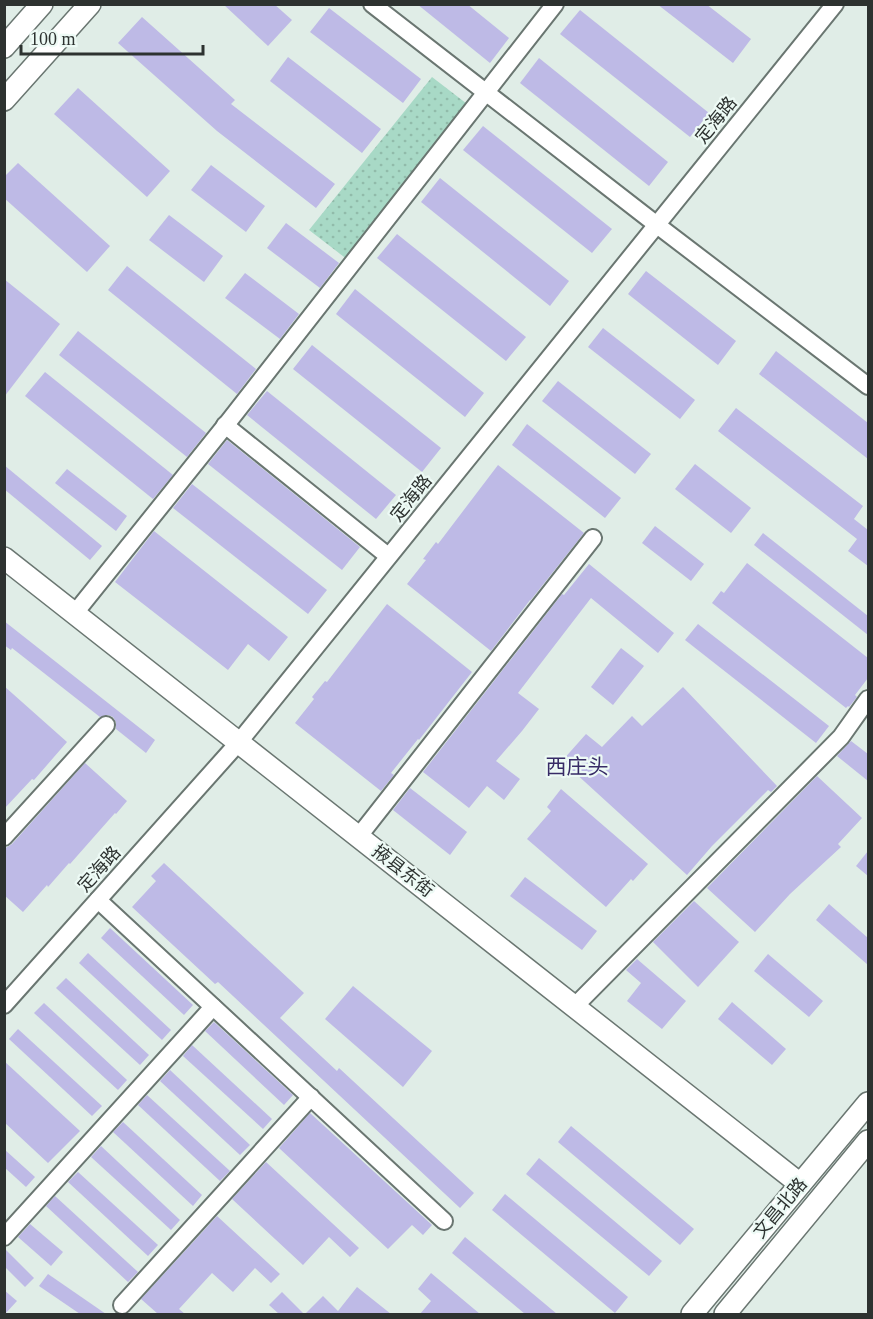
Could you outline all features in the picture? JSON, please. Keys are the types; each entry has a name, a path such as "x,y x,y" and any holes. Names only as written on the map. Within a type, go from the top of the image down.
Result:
{"main road":[{"path":"4,47 42,4"},
{"path":"4,100 90,4"},
{"name":"掖县东街","path":"4,558 801,1184"},
{"name":"文昌北路","path":"692,1314 868,1103"},
{"name":"文昌北路","path":"724,1314 868,1142"}],"street":[{"path":"372,4 868,386"},
{"path":"75,613 225,426 555,4"},
{"name":"定海路","path":"4,1005 239,742 835,4"},
{"path":"225,426 388,556"},
{"path":"359,836 593,538"},
{"path":"574,1006 841,736 868,699"},
{"path":"4,837 106,725"},
{"path":"98,900 444,1221"},
{"path":"4,1237 213,1007"},
{"path":"122,1305 311,1098"}],"green space":[{"path":"432,77 471,107 348,260 309,230"}],"building":[{"path":"223,4 274,4 292,20 268,46"},
{"path":"417,4 467,4 509,38 490,63"},
{"path":"657,4 706,4 751,39 733,63"},
{"path":"329,8 421,79 403,103 310,32"},
{"path":"580,10 709,113 690,137 560,34"},
{"path":"142,17 235,100 231,104 335,184 316,208 217,131 118,43"},
{"path":"288,57 381,129 362,153 270,81"},
{"path":"539,58 668,162 649,186 520,83"},
{"path":"78,88 170,171 147,197 54,114"},
{"path":"483,126 612,229 592,253 463,150"},
{"path":"18,163 110,246 87,272 4,198 4,177"},
{"path":"211,165 265,206 246,232 191,190"},
{"path":"440,178 569,281 550,306 421,202"},
{"path":"169,215 223,256 204,282 149,240"},
{"path":"286,223 339,263 320,288 267,248"},
{"path":"397,234 526,337 506,361 377,258"},
{"path":"127,266 256,369 237,394 108,290"},
{"path":"646,271 736,341 718,365 628,294"},
{"path":"245,273 299,314 280,339 225,298"},
{"path":"4,279 60,324 4,397"},
{"path":"355,289 484,393 465,417 336,314"},
{"path":"603,328 695,400 680,419 588,347"},
{"path":"78,331 206,433 187,457 59,355"},
{"path":"312,345 441,448 422,472 293,369"},
{"path":"776,351 868,423 868,459 759,374"},
{"path":"45,372 173,475 153,499 25,396"},
{"path":"558,381 651,454 635,474 542,401"},
{"path":"267,391 396,495 376,519 247,415"},
{"path":"736,408 863,506 854,519 868,530 868,566 848,551 857,539 718,431"},
{"path":"527,424 621,498 605,518 512,445"},
{"path":"227,440 360,547 342,570 208,464"},
{"path":"695,464 751,508 731,533 675,489"},
{"path":"4,465 102,546 90,560 4,489"},
{"path":"498,465 584,533 491,651 407,584 426,560 423,559 436,542 438,544"},
{"path":"67,469 127,516 116,531 55,483"},
{"path":"192,484 327,590 308,614 173,508"},
{"path":"655,526 704,564 691,581 642,543"},
{"path":"154,531 288,637 269,661 248,644 228,670 115,582"},
{"path":"763,533 868,616 868,635 754,545"},
{"path":"747,563 868,658 868,678 849,707 846,708 712,603 721,591 724,593"},
{"path":"589,564 674,633 658,653 591,598 518,693 539,709 496,761 520,779 504,800 487,786 469,808 423,772 562,594 564,595"},
{"path":"387,604 472,672 391,773 394,775 381,791 295,723 314,699 312,697 325,681 327,682"},
{"path":"4,621 155,740 146,753 116,729 113,717 108,715 100,717 12,648 11,650 4,645"},
{"path":"698,624 829,726 816,743 685,640"},
{"path":"621,648 644,666 613,705 591,687"},
{"path":"4,686 67,742 34,780 32,779 4,809"},
{"path":"683,687 777,786 771,792 768,790 712,846 687,875 562,761 586,734 602,747 632,716 642,726"},
{"path":"851,741 868,754 868,781 837,756"},
{"path":"85,763 127,801 23,912 4,895 4,849 12,844"},
{"path":"817,776 862,818 838,844 841,847 790,894 755,932 707,888"},
{"path":"410,788 467,832 450,855 393,810"},
{"path":"561,789 648,864 606,907 527,839 551,811 547,807"},
{"path":"868,851 868,876 856,866"},
{"path":"164,863 304,993 280,1018 337,1071 339,1068 474,1193 460,1208 218,982 215,984 132,907 156,881 151,876"},
{"path":"525,877 597,931 582,950 510,896"},
{"path":"694,901 739,942 698,987 653,942"},
{"path":"829,904 868,938 868,965 816,920"},
{"path":"110,928 193,1005 184,1015 101,938"},
{"path":"88,953 171,1030 162,1040 79,963"},
{"path":"768,954 823,1001 809,1017 754,971"},
{"path":"637,959 686,1001 662,1029 627,1001 641,983 626,970"},
{"path":"66,978 149,1055 140,1065 56,988"},
{"path":"353,986 432,1051 403,1087 325,1019"},
{"path":"732,1002 786,1049 772,1065 718,1019"},
{"path":"44,1003 127,1080 118,1090 34,1013"},
{"path":"214,1022 293,1095 284,1105 205,1031"},
{"path":"18,1029 102,1106 92,1116 9,1039"},
{"path":"192,1045 272,1119 263,1129 183,1056"},
{"path":"4,1061 80,1131 48,1163 4,1122"},
{"path":"170,1070 250,1145 240,1155 160,1081"},
{"path":"147,1095 230,1171 220,1181 138,1105"},
{"path":"310,1113 432,1225 423,1235 412,1225 388,1249 279,1148"},
{"path":"123,1122 202,1195 193,1206 113,1132"},
{"path":"571,1126 694,1229 680,1245 558,1142"},
{"path":"101,1146 180,1220 171,1230 91,1157"},
{"path":"4,1149 35,1177 26,1187 4,1167"},
{"path":"539,1158 662,1261 649,1276 526,1174"},
{"path":"266,1162 359,1248 350,1257 329,1237 303,1265 232,1199"},
{"path":"78,1172 158,1245 148,1256 68,1182"},
{"path":"505,1194 628,1297 615,1313 492,1210"},
{"path":"55,1196 138,1272 128,1282 46,1206"},
{"path":"217,1216 280,1274 271,1283 255,1268 233,1292 212,1273 179,1309 185,1314 158,1314 141,1299"},
{"path":"30,1224 63,1252 51,1266 18,1237"},
{"path":"465,1237 557,1314 525,1314 452,1253"},
{"path":"4,1248 34,1278 25,1287 4,1266"},
{"path":"431,1273 480,1314 420,1314 431,1301 418,1289"},
{"path":"48,1274 106,1314 80,1314 39,1286"},
{"path":"357,1287 391,1314 305,1314 323,1296 338,1311"},
{"path":"4,1290 17,1301 5,1314 4,1314"},
{"path":"282,1292 304,1314 279,1314 269,1305"}],"district":[{"name":"西庄头","path":"577,767"}]}
